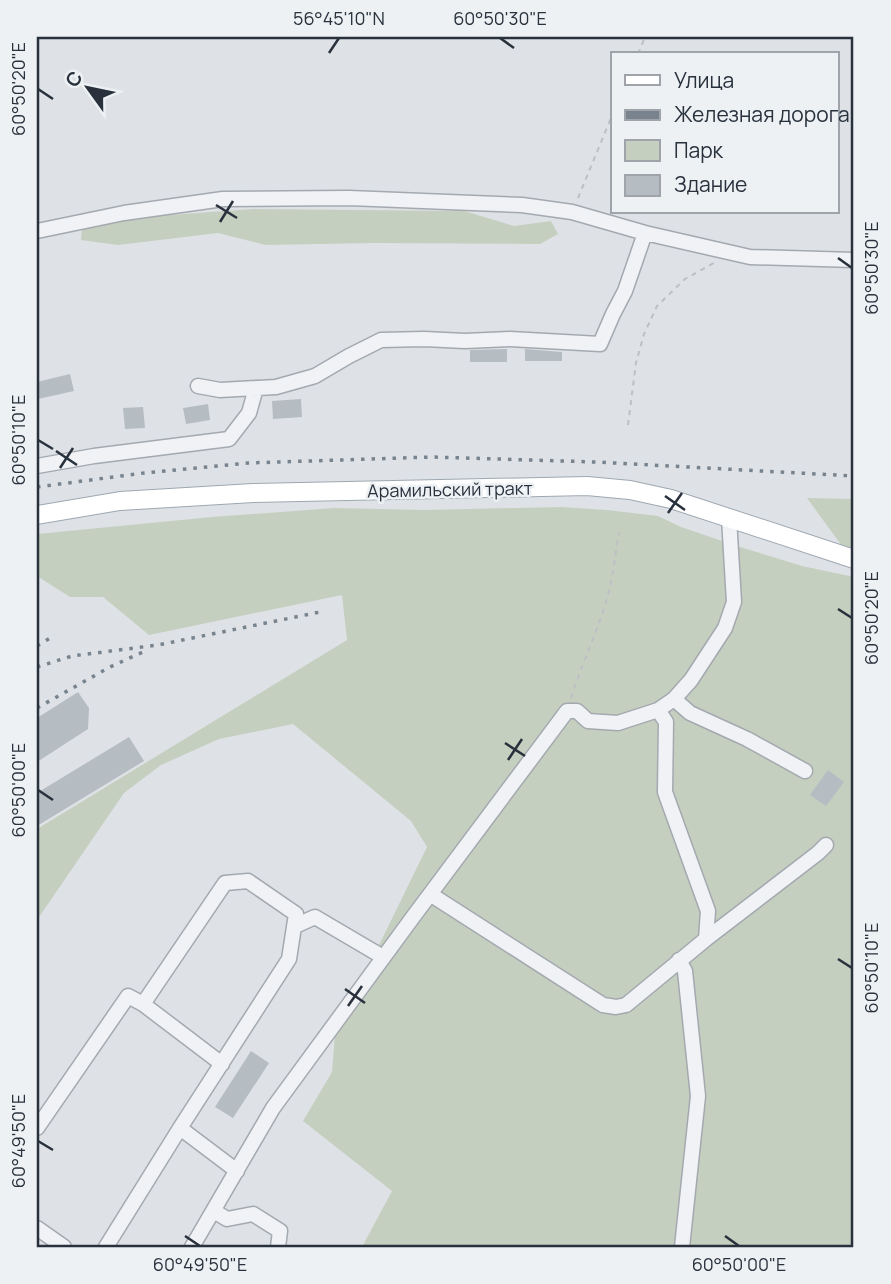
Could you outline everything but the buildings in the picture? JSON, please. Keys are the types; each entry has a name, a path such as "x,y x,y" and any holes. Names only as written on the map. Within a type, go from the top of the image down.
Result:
{"main road":[{"name":"Арамильский тракт","path":"37,515 120,501 253,493 587,486 631,490 671,499 854,559"}],"street":[{"path":"37,231 124,213 223,199 349,198 522,205 572,212 645,233 750,257 854,260"},
{"path":"198,386 220,390 276,387 315,376 381,340 510,339 600,344 625,291 645,233"},
{"path":"37,466 229,439 249,414 256,388"},
{"path":"192,1247 273,1108 567,711 577,711 588,721 618,723 659,710 674,699 691,680 725,628 734,602 729,518"},
{"path":"674,699 690,713 747,739 806,771"},
{"path":"659,710 666,722 665,792 709,911 706,939"},
{"path":"430,894 615,1013 826,845"},
{"path":"106,1247 289,959 296,914 248,881 225,883 144,1004"},
{"path":"295,926 315,917 383,957"},
{"path":"679,960 685,971 698,1096 682,1247"},
{"path":"37,1128 128,996 144,1004 222,1064"},
{"path":"180,1128 237,1171"},
{"path":"214,1210 227,1219 253,1214 280,1231 278,1247"},
{"path":"37,1228 64,1247"}],"path":[{"path":"572,212 611,118"},
{"path":"628,425 636,363 644,334 657,306 685,279 718,260"},
{"path":"567,711 607,598 619,532"}],"green space":[{"path":"253,209 464,211 514,226 551,221 558,234 540,244 266,245 218,233 118,245 81,240 82,229 128,218"},
{"path":"807,498 854,499 854,549 842,546"},
{"path":"561,507 658,516 681,527 740,547 802,566 854,577 854,1247 362,1247 392,1191 303,1121 332,1072 335,1035 427,847 411,821 293,724 219,739 161,765 124,793 37,920 37,829 347,640 342,595 149,635 103,597 70,597 37,576 37,534 334,508 424,510"}],"railway":[{"path":"37,487 248,463 432,457 596,462 854,476"},
{"path":"37,667 72,656 158,645 325,611"},
{"path":"37,646 55,635"},
{"path":"37,708 110,667 145,651"}]}
